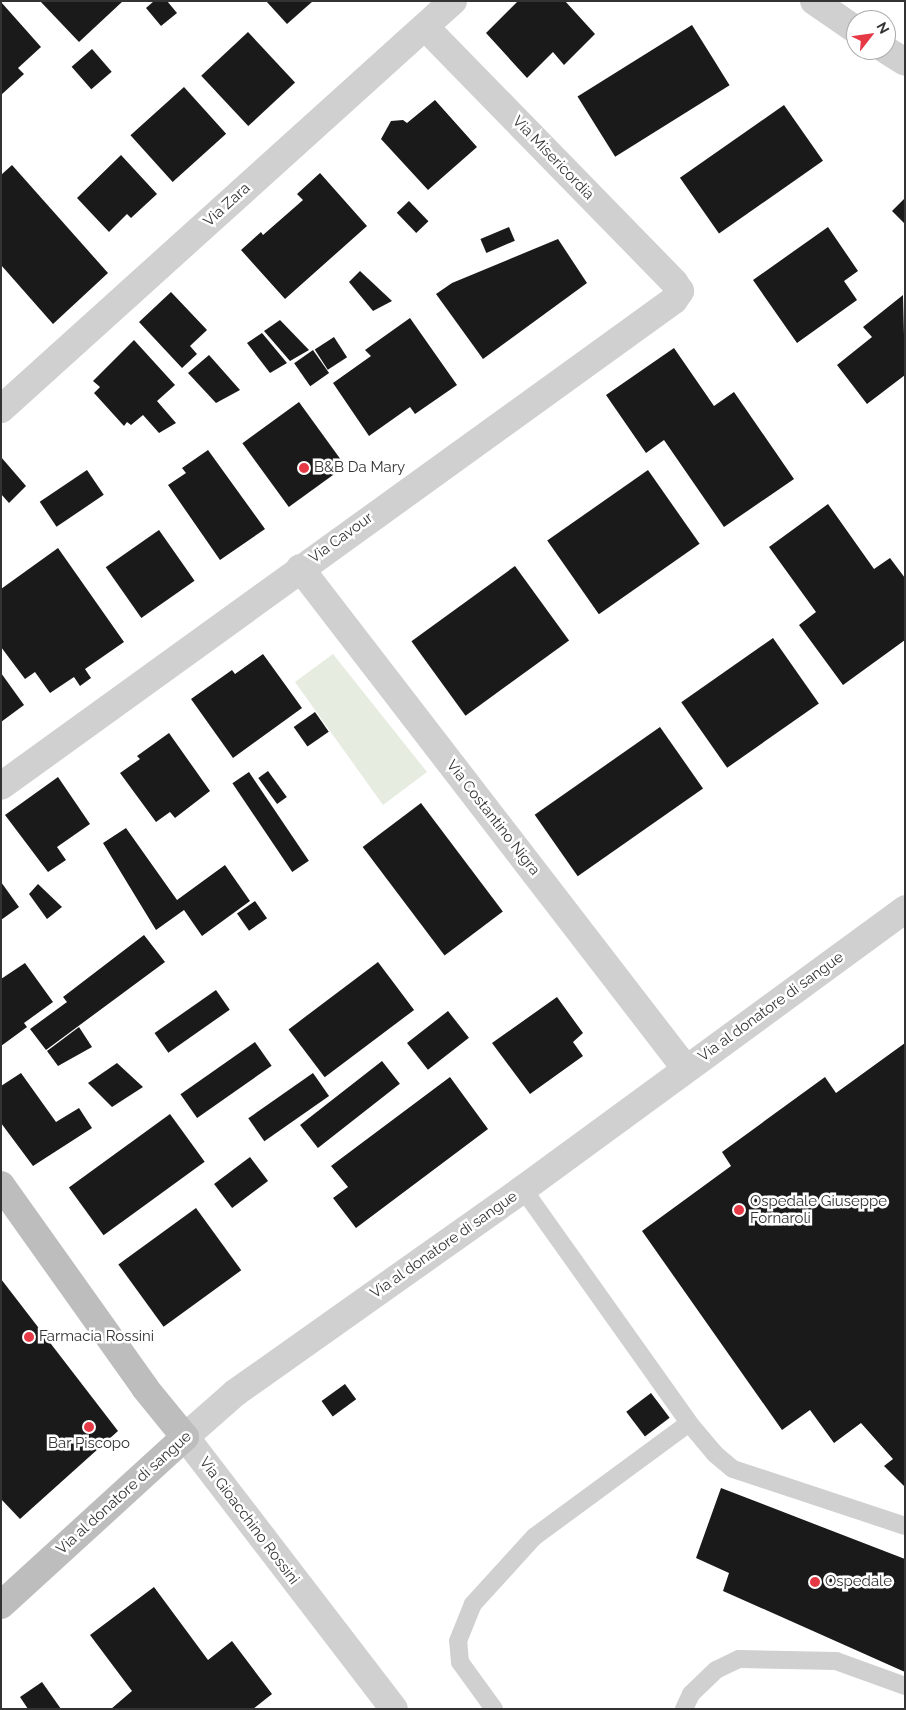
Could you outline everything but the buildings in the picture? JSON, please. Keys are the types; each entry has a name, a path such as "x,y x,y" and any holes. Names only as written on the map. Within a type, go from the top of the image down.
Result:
{"street":[{"name":"Via Zara","path":"1,409 453,1"},
{"path":"814,1 846,23"},
{"name":"Via Misericordia","path":"425,27 674,282 680,291"},
{"name":"Via Cavour","path":"1,786 300,568 674,300 680,291"},
{"name":"Via Costantino Nigra","path":"300,568 686,1069"},
{"name":"Via al donatore di sangue","path":"1,1605 185,1437 235,1394 523,1189 905,909"},
{"name":"Via Gioacchino Rossini","path":"2,1189 145,1388 185,1437 394,1709"}],"lane":[{"path":"523,1189 689,1423 715,1454 733,1469 905,1526"},
{"path":"494,1709 460,1662 458,1641 472,1604 534,1537 689,1423"},
{"path":"684,1709 691,1694 716,1670 739,1659 836,1661 905,1686"}],"shaded area":[{"path":"333,654 427,772 383,805 295,682"}],"place":[{"name":"B&B Da Mary","path":"304,468"},
{"name":"Ospedale Giuseppe Fornaroli","path":"739,1210"},
{"name":"Farmacia Rossini","path":"29,1337"},
{"name":"Bar Piscopo","path":"89,1427"},
{"name":"Ospedale","path":"815,1582"}]}
